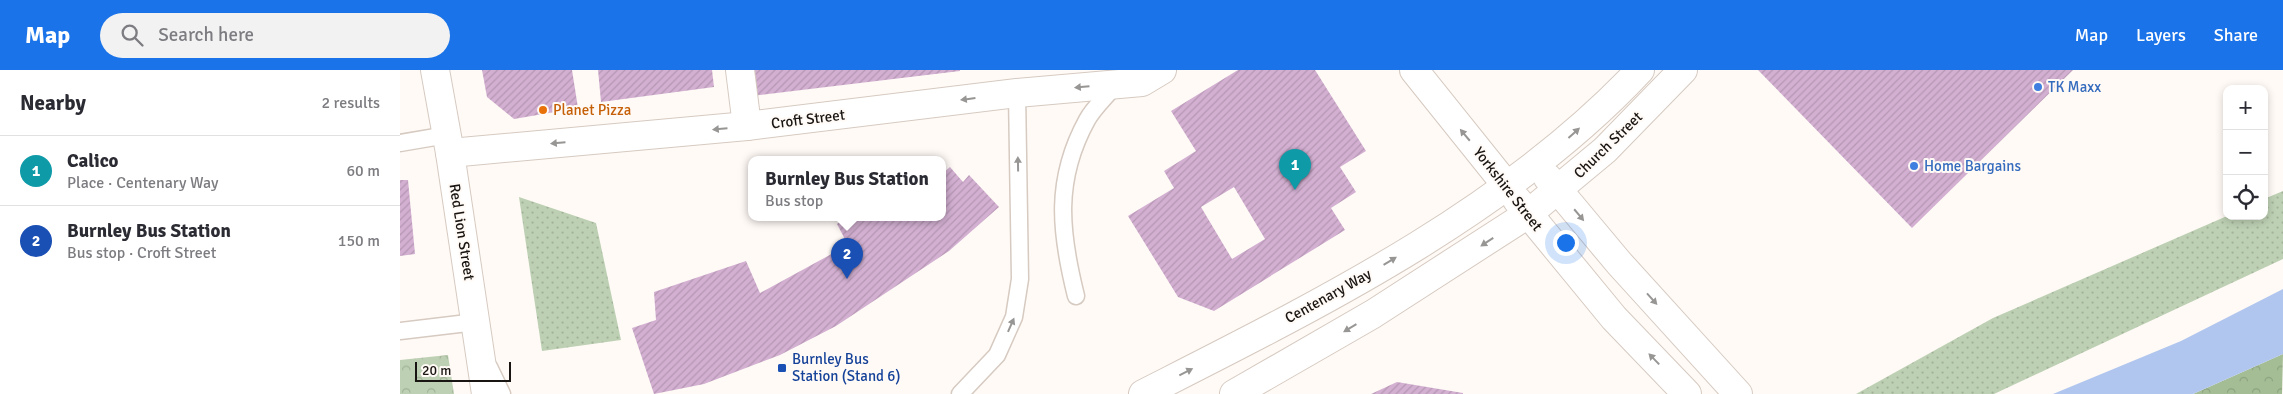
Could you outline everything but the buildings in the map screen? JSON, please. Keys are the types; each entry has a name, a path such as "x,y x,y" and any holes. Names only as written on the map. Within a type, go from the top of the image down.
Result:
{"main road":[{"name":"Red Lion Street","path":"435,70 449,144 486,394"},
{"path":"740,70 747,126"},
{"name":"Croft Street","path":"449,144 747,126 1016,93 1142,82 1162,70"},
{"name":"Yorkshire Street","path":"1414,70 1528,214 1614,318 1688,394"},
{"name":"Church Street","path":"1507,186 1537,164 1595,115 1640,70"},
{"name":"Church Street","path":"1528,214 1605,150 1683,70"},
{"path":"1537,164 1682,335 1738,394"},
{"name":"Centenary Way","path":"1143,394 1358,280 1507,186"},
{"path":"1234,394 1373,314 1528,214"}],"lane":[{"path":"1076,296 1065,252 1062,192 1071,157 1088,119 1116,84"},
{"path":"960,394 997,355 1014,317 1020,279 1016,93"},
{"path":"400,143 449,144"},
{"path":"400,331 476,322"},
{"path":"480,349 502,394"}],"green space":[{"path":"2283,191 2283,259 1994,394 1856,394 1993,318 2223,218 2223,220 2268,220 2268,197"},
{"path":"519,197 596,223 621,340 542,351"},
{"path":"2283,354 2282,394 2193,394"},
{"path":"448,355 454,394 400,394 400,360"}],"water":[{"path":"2283,289 2283,354 2193,394 2053,394 2181,341"}],"place":[{"name":"TK Maxx","path":"2038,87"},
{"name":"Planet Pizza","path":"543,110"},
{"name":"Home Bargains","path":"1914,166"},
{"name":"Calico","path":"1295,190"},
{"name":"Burnley Bus Station","path":"847,279"},
{"name":"Burnley Bus Station (Stand 6)","path":"782,368"}]}
